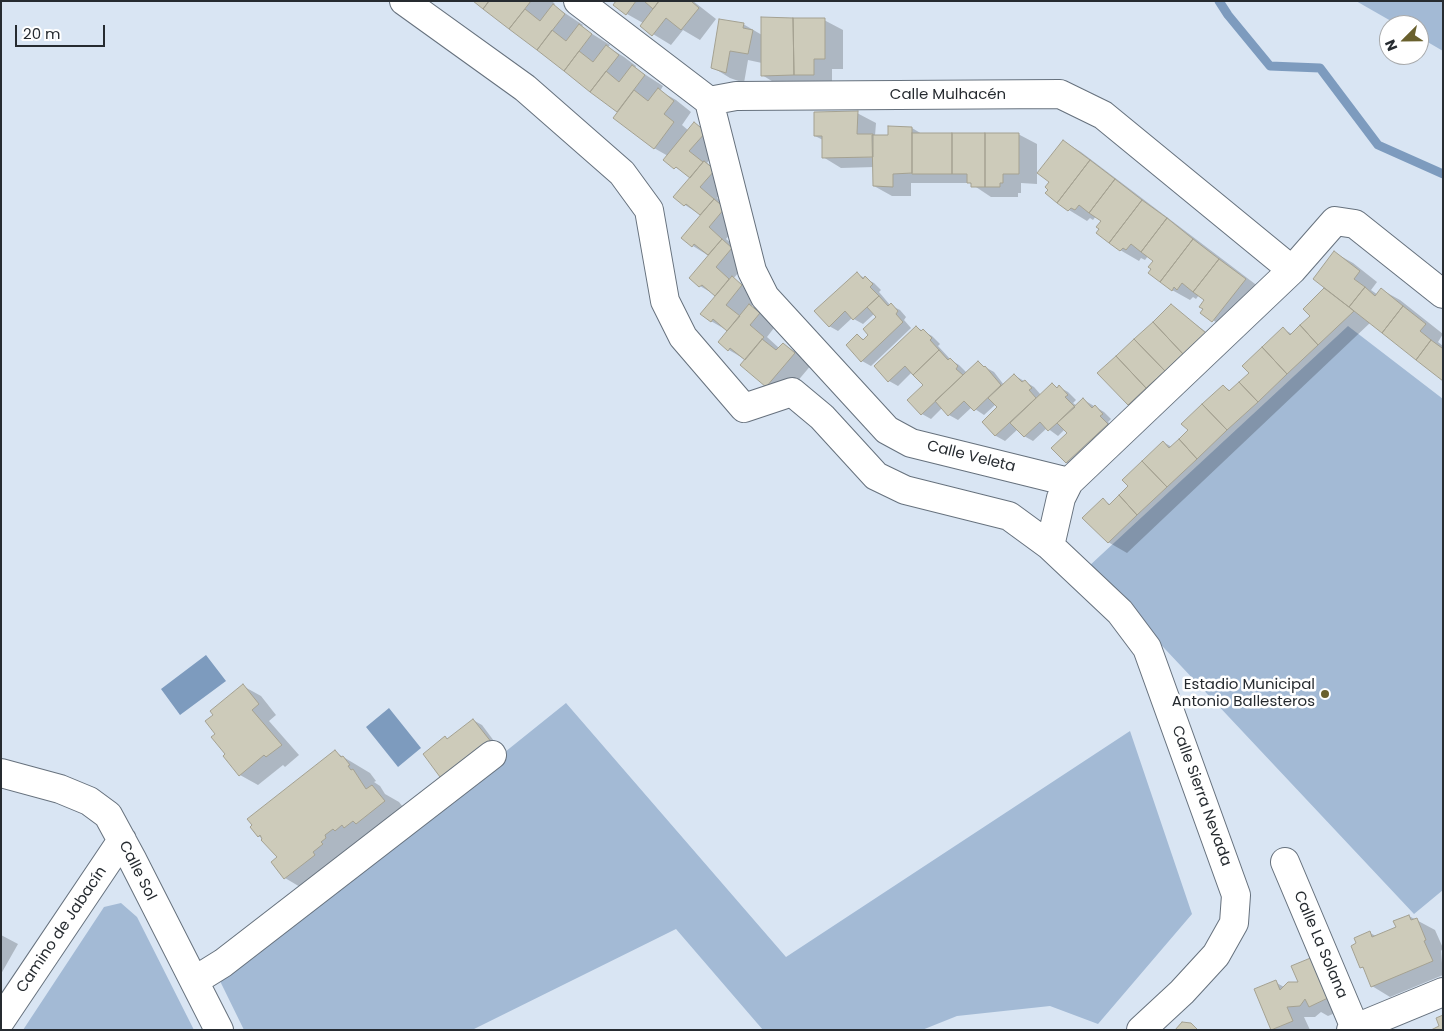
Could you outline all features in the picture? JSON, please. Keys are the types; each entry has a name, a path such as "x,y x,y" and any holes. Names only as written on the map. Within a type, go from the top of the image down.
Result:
{"street":[{"name":"Calle Sierra Nevada","path":"404,1 525,88 622,172 649,210 665,301 682,337 744,408 792,392 822,417 876,476 905,490 1009,516 1050,546 1120,612 1147,648 1236,895 1234,923 1216,956 1182,992 1140,1030"},
{"path":"578,1 709,101"},
{"name":"Calle Mulhacén","path":"709,101 736,96 1060,94 1103,114 1292,270"},
{"name":"Calle Veleta","path":"709,101 752,271 765,297 887,430 911,442 1069,482"},
{"path":"1050,546 1061,498 1069,482 1292,270 1336,221 1355,224 1443,294"},
{"path":"194,980 223,963 492,755"},
{"name":"Calle Sol","path":"1,773 60,789 89,801 108,815 219,1030"},
{"name":"Camino de Jabacín","path":"1,1020 122,840"},
{"name":"Calle La Solana","path":"1285,862 1353,1029 1386,1023 1443,992"}],"shaded area":[{"path":"1356,1 1443,1 1443,51 1429,43 1429,15 1380,15"},
{"name":"Estadio Municipal Antonio Ballesteros","path":"1348,326 1443,399 1443,890 1414,914 1088,567"},
{"path":"206,655 226,681 180,715 161,689"},
{"path":"566,703 786,957 1130,731 1192,914 1098,1024 1050,1006 957,1016 922,1030 763,1030 676,929 472,1030 244,1030 220,981"},
{"path":"389,708 421,748 398,767 366,727"},
{"path":"121,903 137,917 194,1030 23,1030 104,907"}],"building":[{"path":"473,1 489,1 483,9"},
{"path":"489,1 531,1 509,29 483,9"},
{"path":"616,1 636,1 626,15 613,5"},
{"path":"644,1 659,1 653,9"},
{"path":"659,1 691,1 699,8 681,30 666,18 652,36 640,26"},
{"path":"553,4 565,14 537,50 509,29 525,9 540,21"},
{"path":"761,17 793,18 794,75 761,76"},
{"path":"793,18 825,18 825,59 814,59 814,75 794,75"},
{"path":"719,19 744,23 743,28 753,30 748,54 730,51 726,73 711,68"},
{"path":"579,24 592,34 564,71 537,50 552,30 566,41"},
{"path":"606,45 619,55 590,92 564,71 579,51 593,62"},
{"path":"632,65 645,75 617,112 590,92 606,71 619,82"},
{"path":"658,88 674,101 664,114 674,122 654,149 613,118 634,90 648,101"},
{"path":"858,111 857,134 873,134 873,157 822,158 822,136 814,136 814,112"},
{"path":"694,122 706,132 689,151 703,162 690,178 663,160"},
{"path":"888,126 912,127 912,173 893,174 893,187 873,186 872,135 888,135"},
{"path":"912,133 952,133 952,174 912,174"},
{"path":"952,133 985,133 985,187 971,187 971,183 967,183 967,174 952,174"},
{"path":"985,133 1019,133 1019,174 1003,174 1003,183 1000,183 1000,187 985,187"},
{"path":"1063,140 1090,160 1057,203 1045,193 1048,190 1045,187 1049,182 1037,173"},
{"path":"1090,160 1115,179 1089,213 1079,205 1075,210 1071,208 1068,211 1057,203"},
{"path":"704,161 715,170 700,187 714,199 700,215 673,197"},
{"path":"1115,179 1142,200 1109,243 1096,233 1099,229 1096,227 1101,221 1089,213"},
{"path":"714,199 725,208 709,227 722,239 708,255 694,244 692,247 681,238"},
{"path":"1142,200 1167,218 1141,252 1131,244 1126,250 1123,248 1120,251 1109,243"},
{"path":"1167,218 1193,239 1160,282 1148,273 1151,269 1148,267 1153,261 1141,252"},
{"path":"722,239 732,248 716,267 729,279 715,296 702,285 699,287 689,278"},
{"path":"1193,239 1219,259 1193,292 1182,283 1177,290 1174,287 1172,291 1160,282"},
{"path":"1334,251 1360,271 1354,279 1365,287 1349,307 1313,279"},
{"path":"1219,259 1246,279 1212,322 1200,313 1203,309 1199,307 1204,300 1193,292"},
{"path":"857,272 863,279 865,276 873,284 870,287 879,296 853,320 845,311 829,327 814,311"},
{"path":"732,276 742,285 726,305 740,316 727,331 713,319 711,322 700,314"},
{"path":"1365,287 1375,296 1381,288 1403,306 1382,333 1349,307"},
{"path":"1324,288 1354,311 1318,345 1300,325 1310,316 1303,309"},
{"path":"879,296 888,306 891,303 898,311 896,314 903,322 861,362 846,345 857,334 863,340 868,335 863,329 876,317 867,307"},
{"path":"749,304 760,313 750,325 764,337 745,360 730,348 728,351 718,342"},
{"path":"1171,304 1206,333 1183,354 1153,322"},
{"path":"1403,306 1426,324 1420,331 1431,340 1416,360 1382,333"},
{"path":"1153,322 1183,354 1165,371 1134,339"},
{"path":"1300,325 1318,345 1287,374 1262,347 1283,327 1290,335"},
{"path":"916,326 921,331 923,329 932,338 930,340 939,350 913,375 905,366 888,382 874,366"},
{"path":"762,339 776,350 783,343 795,353 766,387 740,365"},
{"path":"1134,339 1165,371 1146,388 1116,356"},
{"path":"1431,340 1443,347 1443,381 1416,360"},
{"path":"1262,347 1287,374 1258,402 1239,382 1249,373 1242,366"},
{"path":"939,350 948,360 950,358 958,366 956,369 963,375 921,415 907,400 923,385 913,375"},
{"path":"1116,356 1146,388 1128,405 1097,373"},
{"path":"978,361 985,366 1001,385 974,411 964,401 948,416 935,401"},
{"path":"1014,374 1022,382 1025,380 1032,388 1029,390 1036,398 995,436 982,422 997,407 988,398"},
{"path":"1239,382 1258,402 1227,430 1202,404 1223,385 1229,391"},
{"path":"1052,383 1057,388 1059,385 1068,395 1065,397 1075,407 1048,431 1040,422 1024,437 1010,423"},
{"path":"1083,398 1092,408 1095,405 1103,414 1100,416 1108,424 1066,463 1051,448 1067,433 1057,423"},
{"path":"1202,404 1227,430 1197,459 1179,439 1188,430 1181,424"},
{"path":"1179,439 1197,459 1167,487 1142,461 1163,441 1169,448"},
{"path":"1142,461 1167,487 1137,515 1119,495 1128,486 1122,480"},
{"path":"1119,495 1137,515 1108,543 1082,518 1103,498 1109,505"},
{"path":"243,684 259,704 252,710 282,745 266,757 264,755 239,776 211,737 215,734 205,721 213,715 210,711"},
{"path":"473,719 492,743 443,781 423,754 445,736 447,739"},
{"path":"335,750 341,757 343,756 350,765 348,766 351,770 353,769 366,789 372,785 385,801 356,824 353,821 344,828 342,825 335,831 333,829 325,835 326,838 321,842 323,844 313,852 315,855 284,879 271,862 277,857 261,840 260,835 258,837 250,827 252,825 247,819"},
{"path":"1409,915 1411,920 1417,918 1433,961 1371,987 1363,967 1360,968 1351,946 1356,943 1354,938 1370,931 1372,937 1396,927 1393,921"},
{"path":"1313,957 1330,997 1309,1007 1305,999 1300,1006 1287,1007 1293,1021 1271,1030 1254,989 1276,980 1280,990 1288,982 1298,982 1291,966"},
{"path":"1443,1015 1443,1030 1431,1030 1439,1026 1436,1018"},
{"path":"1182,1022 1191,1023 1198,1030 1175,1030"}],"waterway":[{"path":"1219,1 1228,15 1270,66 1320,68 1378,145 1443,174"}],"place":[{"name":"Estadio Municipal Antonio Ballesteros","path":"1325,694"}]}
